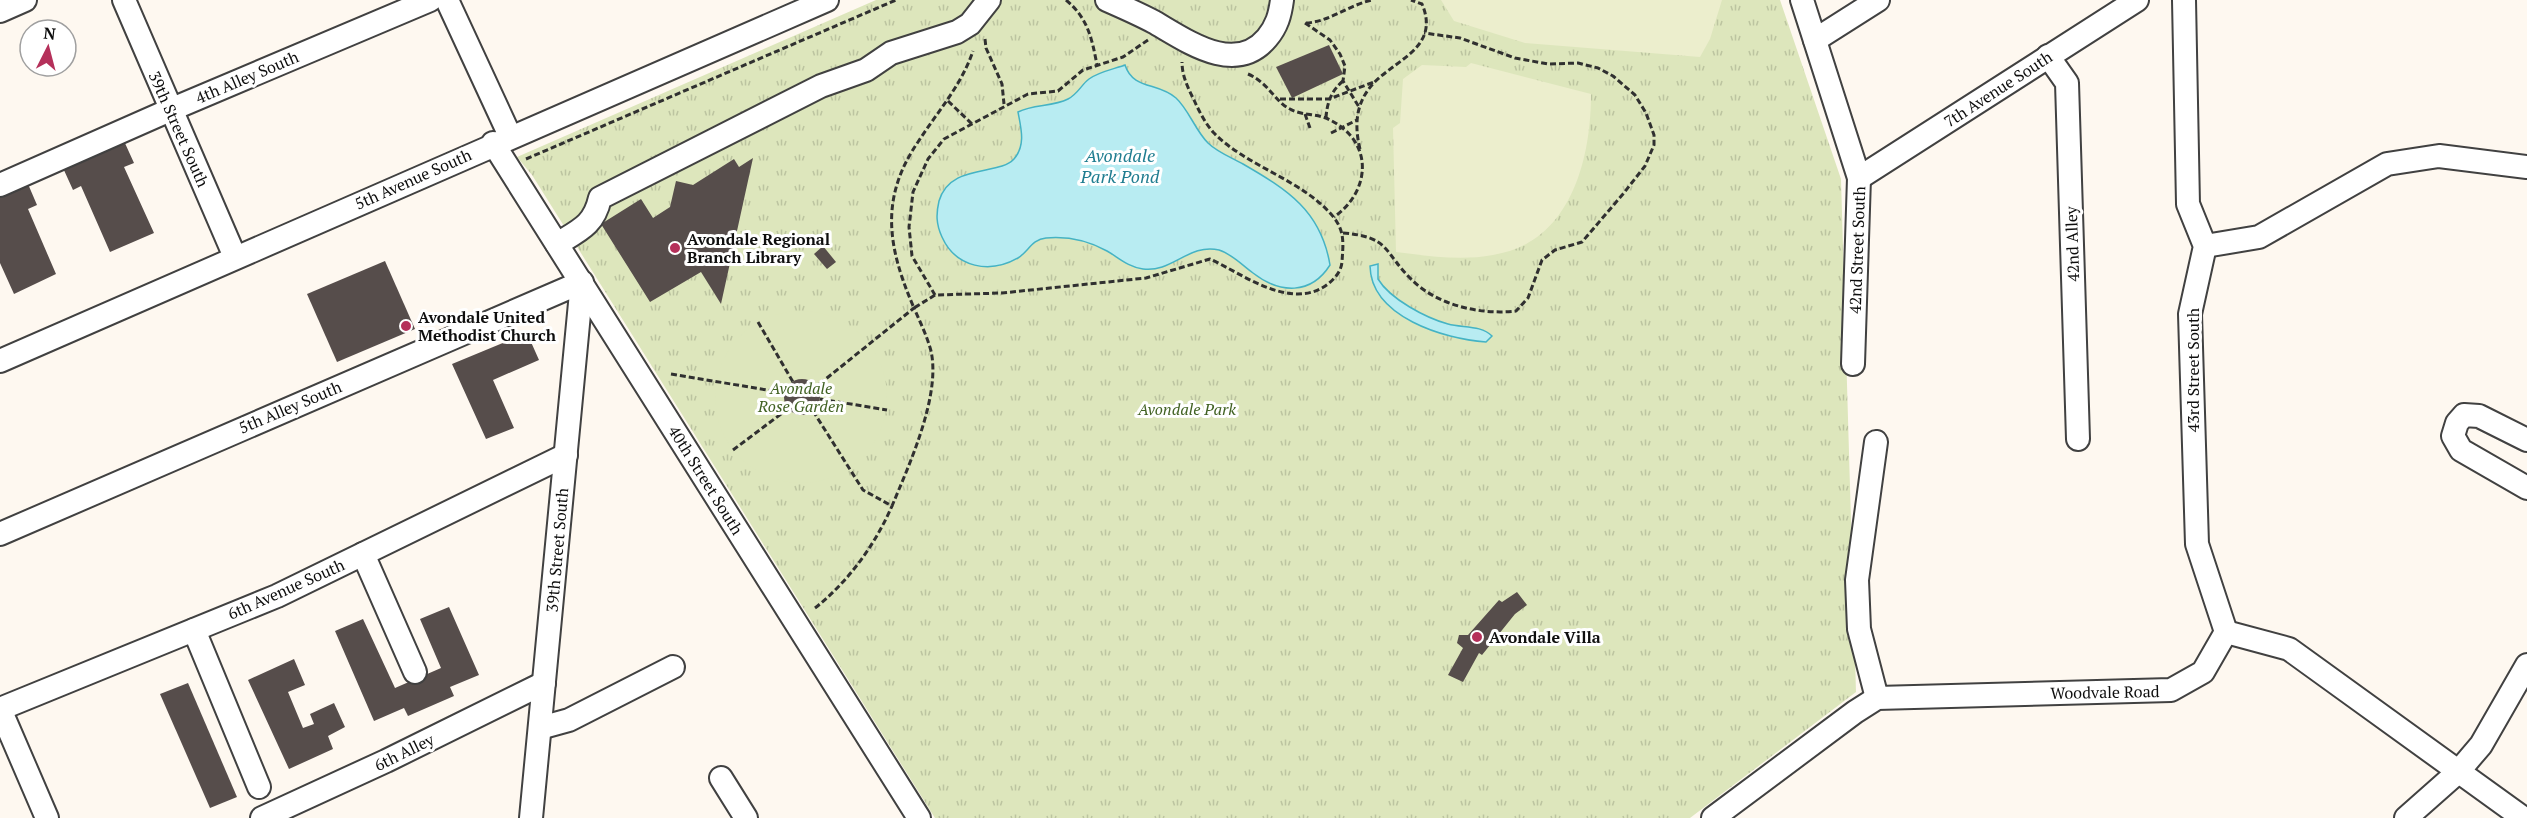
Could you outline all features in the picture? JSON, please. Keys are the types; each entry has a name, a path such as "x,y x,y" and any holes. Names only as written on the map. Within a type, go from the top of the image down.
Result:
{"street":[{"path":"0,11 25,0"},
{"name":"39th Street South","path":"124,0 235,257"},
{"name":"4th Alley South","path":"0,185 430,0"},
{"name":"40th Street South","path":"447,0 501,140 509,167 919,818"},
{"name":"5th Avenue South","path":"0,361 501,140 827,0"},
{"path":"557,244 581,230 596,216 600,198 821,86 866,70 891,53 957,32 970,24 989,0"},
{"path":"1107,0 1197,46 1218,54 1241,55 1260,46 1271,32 1280,17 1282,0"},
{"name":"42nd Street South","path":"1802,0 1859,178 1853,364"},
{"path":"1815,40 1878,0"},
{"name":"7th Avenue South","path":"1859,178 2137,0"},
{"path":"2184,0 2188,204 2205,246 2259,237 2387,164 2439,156 2527,166"},
{"name":"42nd Alley","path":"2048,56 2067,83 2078,439"},
{"name":"43rd Street South","path":"2205,246 2190,314 2197,544 2226,632"},
{"name":"39th Street South","path":"531,818 582,282"},
{"name":"5th Alley South","path":"0,534 582,282"},
{"path":"2527,440 2479,416 2464,415 2457,423 2453,436 2461,450 2527,488"},
{"path":"1713,818 1877,698 1859,629 1857,580 1876,442"},
{"name":"6th Avenue South","path":"0,709 277,596 566,455"},
{"path":"363,554 415,672"},
{"path":"194,630 259,786"},
{"path":"2226,632 2289,649 2523,818"},
{"name":"Woodvale Road","path":"1877,698 2171,690 2203,672 2226,632"},
{"path":"2406,818 2458,772 2481,745 2527,665"},
{"path":"540,728 569,720 673,667"},
{"name":"6th Alley","path":"262,818 386,761 544,683"},
{"path":"0,709 47,818"},
{"path":"721,778 746,818"}],"path":[{"path":"509,167 896,0"},
{"path":"1066,0 1078,10 1090,28 1097,65"},
{"path":"1326,118 1329,99 1343,81 1345,66 1330,40 1305,23 1317,22 1355,4 1372,0"},
{"path":"1334,218 1356,196 1363,167 1357,120 1368,89 1418,48 1425,33 1427,16 1422,4 1411,0"},
{"path":"1343,233 1376,239 1419,287 1442,298 1481,312 1516,311 1528,298 1542,261 1555,250 1582,242 1645,165 1654,145 1654,135 1646,113 1635,95 1613,75 1578,63 1548,64 1515,58 1460,38 1425,33"},
{"path":"985,39 986,48 1002,84 1004,104"},
{"path":"935,295 912,256 909,227 913,192 928,159 944,139 1004,104 1028,94 1058,91 1083,70 1123,57 1150,39"},
{"path":"815,608 849,574 877,537 914,450 930,394 931,353 898,270 891,239 892,205 897,178 917,143 948,101 966,71 973,51"},
{"path":"816,386 914,308 935,295 1002,293 1146,278 1210,259 1258,283 1289,294 1311,293 1337,277 1341,267 1343,233 1334,218 1309,196 1213,132 1184,76 1183,57"},
{"path":"1244,72 1258,78 1289,109 1326,118 1341,127 1361,153"},
{"path":"1343,81 1360,107"},
{"path":"1280,99 1329,99 1377,81"},
{"path":"948,101 972,124"},
{"path":"1305,114 1310,128"},
{"path":"1331,133 1357,120"},
{"path":"758,322 794,382"},
{"path":"671,374 785,393"},
{"path":"820,399 887,410"},
{"path":"733,450 789,408"},
{"path":"813,411 863,490 892,506"}],"green space":[{"name":"Avondale Park","path":"876,0 1780,0 1841,179 1856,692 1690,818 935,818 532,175 517,157"},
{"path":"1441,0 1722,0 1710,39 1700,57 1525,43 1454,21"},
{"path":"1471,63 1591,94 1587,146 1571,195 1558,216 1541,234 1519,247 1493,255 1469,258 1396,252 1393,128 1400,123 1403,79 1422,65 1466,67"},
{"name":"Avondale Rose Garden","path":"801,311 818,312 834,317 849,325 862,336 873,349 881,364 886,380 886,414 881,430 873,445 862,458 849,469 834,477 818,482 801,483 784,482 768,477 753,469 740,458 729,445 721,430 716,414 715,397 716,380 721,364 729,349 740,336 753,325 768,317 784,312"}],"water":[{"name":"Avondale Park Pond","path":"1125,65 1129,73 1140,82 1176,98 1185,108 1203,138 1212,146 1274,183 1300,204 1319,230 1326,246 1330,265 1322,275 1314,282 1304,286 1284,288 1263,280 1224,252 1208,249 1189,254 1163,267 1143,269 1128,264 1092,244 1062,238 1041,239 1018,258 996,266 975,265 956,256 942,237 937,219 939,201 945,189 964,175 998,167 1014,159 1021,142 1018,112 1068,99 1086,81"},
{"path":"1378,264 1378,279 1391,294 1409,307 1439,321 1477,328 1492,336 1486,342 1450,336 1413,322 1396,312 1383,299 1374,284 1370,266"}],"building":[{"path":"1329,45 1343,74 1292,98 1276,67"},
{"path":"124,141 134,163 124,167 154,233 110,252 81,186 73,190 63,168"},
{"name":"Avondale Regional Branch Library","path":"753,158 721,304 701,272 650,302 601,224 641,199 653,218 670,207 676,181 693,185 734,159 739,167"},
{"path":"28,184 37,205 28,209 56,274 14,294 0,263 0,197"},
{"path":"823,246 836,262 827,269 814,254"},
{"path":"385,261 415,329 337,362 307,294"},
{"path":"527,333 539,360 493,380 514,428 486,439 452,364"},
{"path":"802,379 815,384 820,397 815,410 802,415 789,410 784,397 789,384"},
{"name":"Avondale Villa","path":"1517,592 1527,605 1515,614 1482,655 1479,653 1463,682 1448,675 1463,648 1457,643 1459,635 1468,635 1499,600 1502,602"},
{"path":"449,607 479,675 450,687 454,696 408,716 404,708 374,721 335,631 363,619 395,688 441,668 420,619"},
{"path":"294,659 305,685 288,692 303,728 314,724 310,714 334,703 345,727 328,736 333,749 289,769 248,680"},
{"path":"188,683 237,797 210,808 160,694"}],"place":[{"name":"Avondale Regional Branch Library","path":"675,248"},
{"name":"Avondale United Methodist Church","path":"406,326"},
{"name":"Avondale Villa","path":"1477,637"}]}
